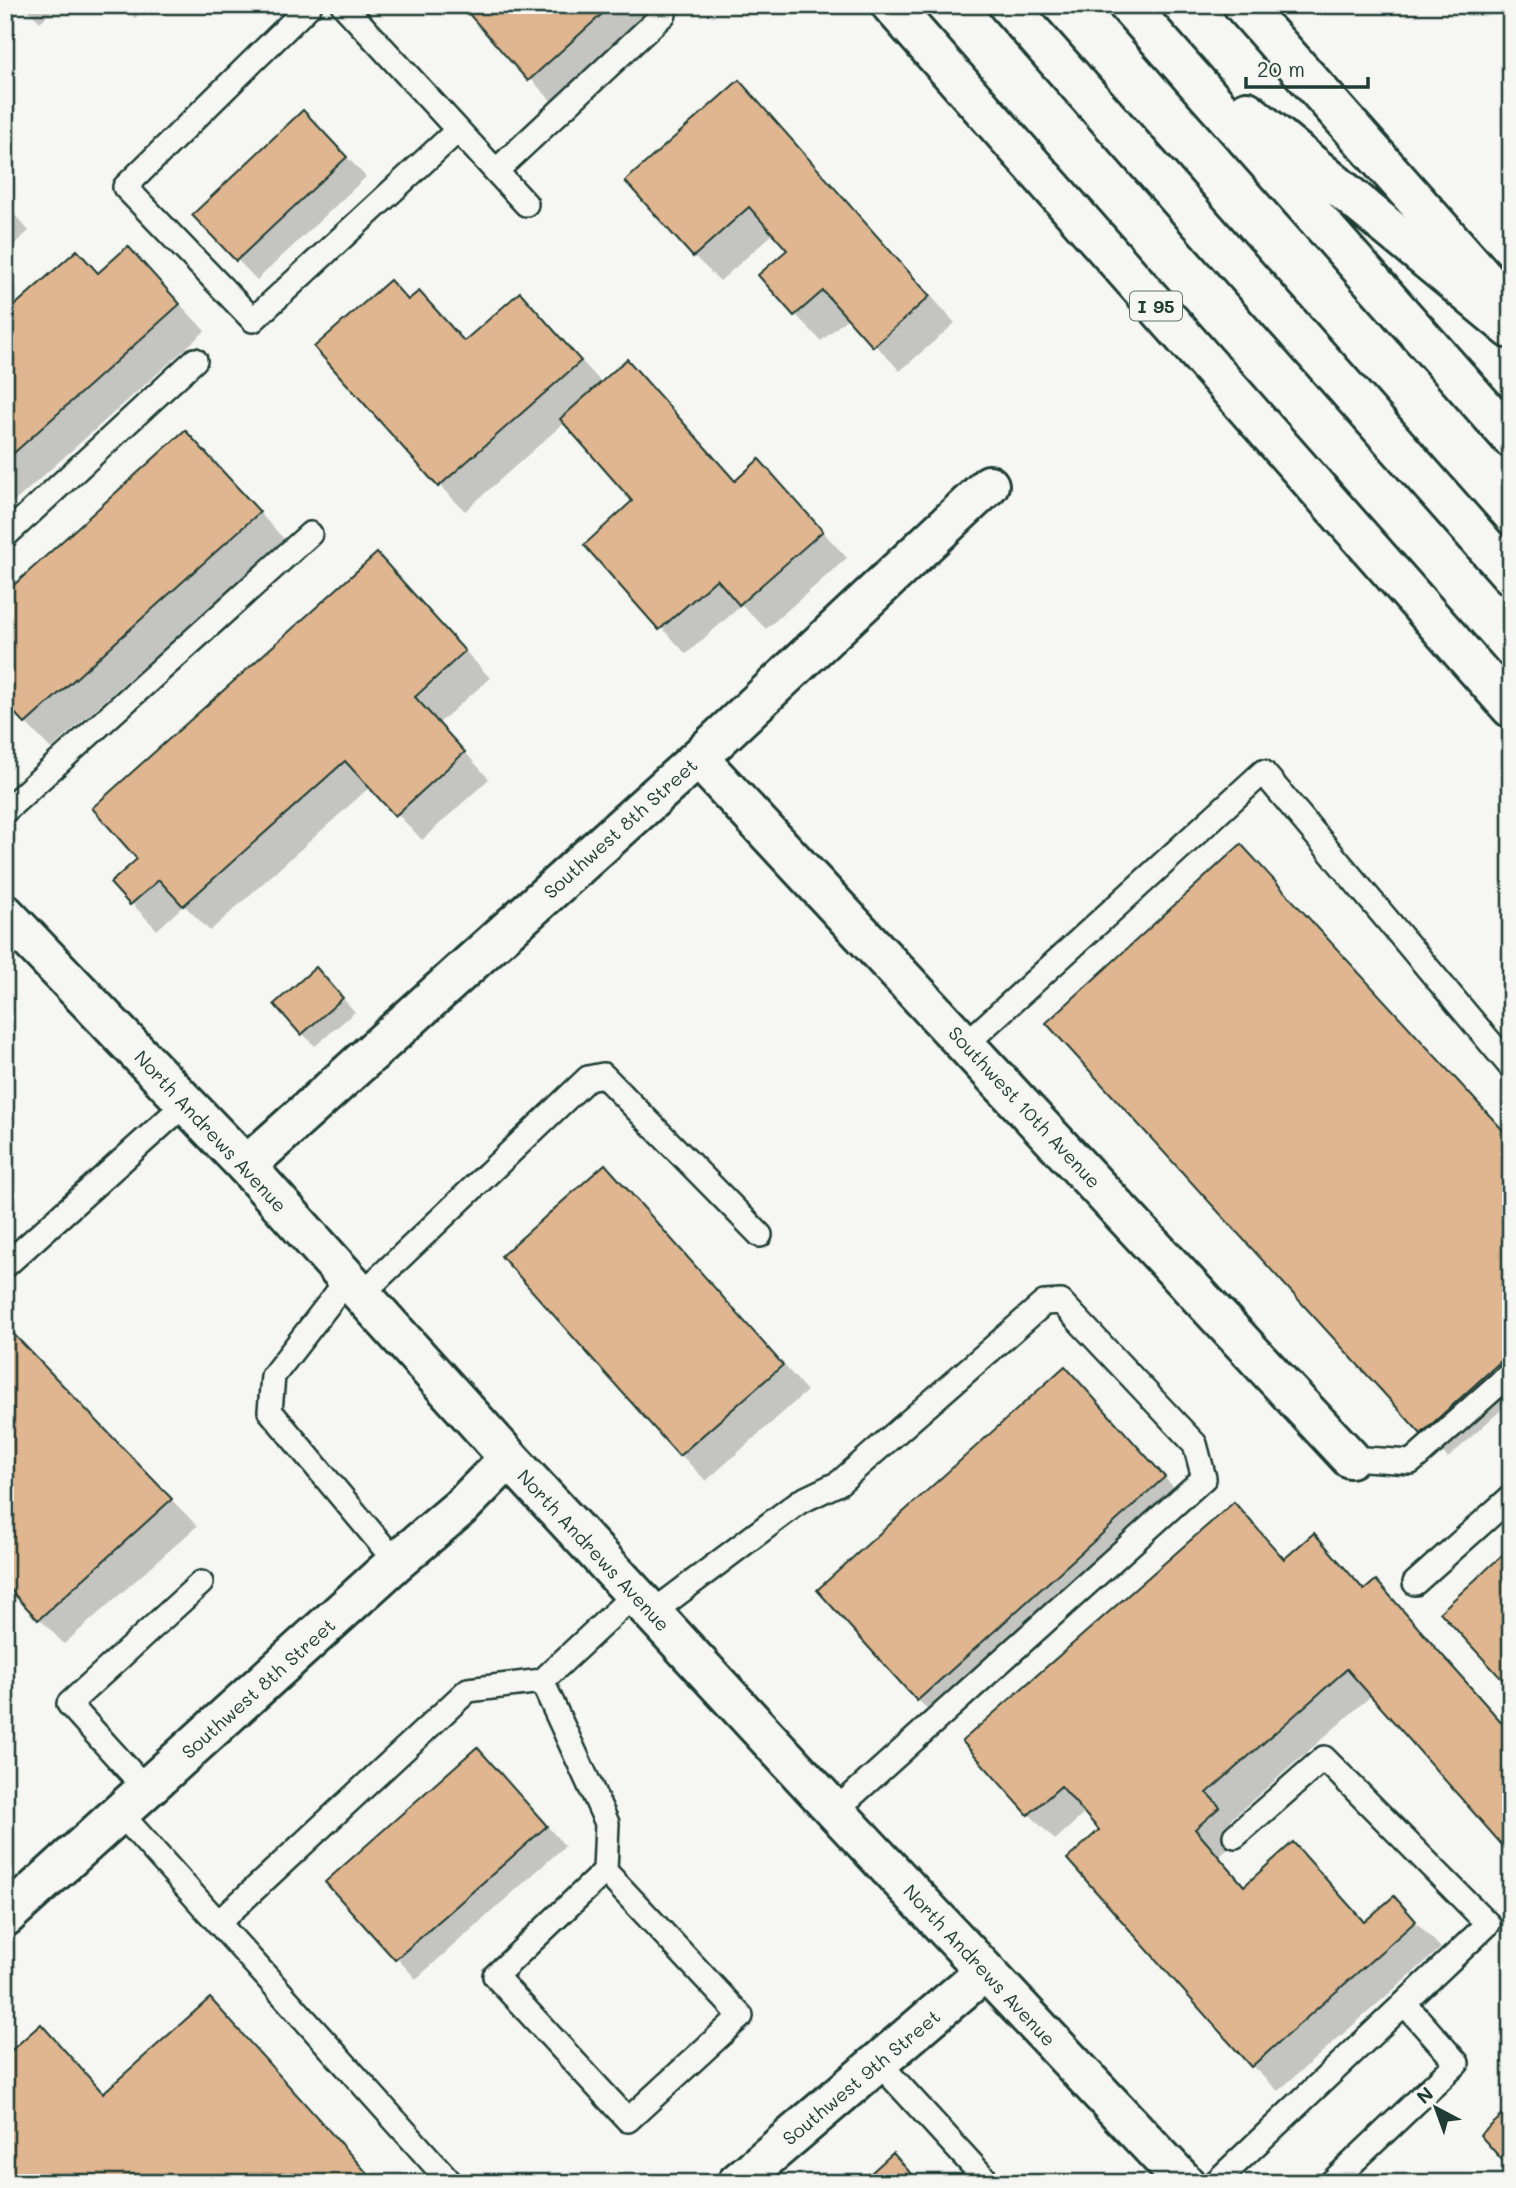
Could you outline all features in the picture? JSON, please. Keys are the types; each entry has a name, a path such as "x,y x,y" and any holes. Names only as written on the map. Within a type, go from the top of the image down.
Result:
{"main road":[{"name":"I 95","path":"891,5 1511,708"},
{"path":"1008,5 1511,575"},
{"path":"1128,5 1511,438"},
{"path":"1243,5 1511,308"},
{"path":"1153,34 1511,330"},
{"name":"Southwest 8th Street","path":"246,1166 698,758 989,485"},
{"name":"Southwest 10th Avenue","path":"698,758 1350,1458"},
{"name":"North Andrews Avenue","path":"5,914 246,1166 509,1458 835,1811 1185,2183"},
{"name":"Southwest 8th Street","path":"5,1917 396,1562 462,1506 509,1458"},
{"name":"Southwest 9th Street","path":"737,2183 985,1971"}],"lane":[{"path":"310,5 125,187 253,320 458,130"},
{"path":"343,5 526,204"},
{"path":"496,171 664,14"},
{"path":"5,536 195,360"},
{"path":"5,811 310,534"},
{"path":"966,1044 1263,772 1511,1067"},
{"path":"396,1562 270,1411 273,1376 355,1287 588,1078 603,1075 760,1236"},
{"path":"5,1266 186,1103"},
{"path":"218,1923 467,1690 542,1681 644,1603 799,1502 839,1483 1044,1303 1062,1302 1195,1444 1203,1478 835,1811"},
{"path":"1350,1458 1411,1462 1511,1373"},
{"path":"1415,1583 1511,1497"},
{"path":"201,1583 69,1704 218,1923 451,2183"},
{"path":"542,1681 607,1823 605,1871 495,1976 628,2120 741,2016 605,1871"},
{"path":"1215,2183 1488,1924 1324,1758 1234,1836"},
{"path":"1331,2183 1458,2063 1405,2004"},
{"path":"878,2062 989,2183"}],"building":[{"path":"461,5 612,5 528,81"},
{"path":"739,80 930,296 873,347 823,291 794,316 758,275 787,250 749,207 693,257 625,181"},
{"path":"303,110 347,157 236,261 192,215"},
{"path":"128,246 180,304 5,461 5,314 77,250 98,273"},
{"path":"390,280 408,300 419,291 464,341 520,292 581,361 438,487 314,347"},
{"path":"627,359 735,481 759,459 823,531 739,605 717,579 659,630 584,545 632,501 560,419"},
{"path":"185,430 260,512 25,724 5,703 5,593"},
{"path":"377,553 465,651 415,697 465,752 395,816 345,761 183,906 159,880 130,905 110,883 137,859 92,808"},
{"path":"1241,844 1511,1139 1511,1352 1421,1434 1046,1023"},
{"path":"316,967 343,998 301,1035 274,1004"},
{"path":"605,1164 783,1365 679,1456 501,1256"},
{"path":"5,1325 172,1499 38,1620 5,1584"},
{"path":"1065,1366 1165,1477 917,1701 817,1590"},
{"path":"1234,1502 1284,1559 1314,1533 1364,1590 1376,1580 1511,1733 1511,1855 1347,1669 1207,1793 1220,1807 1195,1829 1244,1886 1293,1842 1364,1922 1394,1896 1416,1921 1251,2067 1067,1859 1099,1830 1061,1786 1028,1815 962,1741"},
{"path":"1511,1547 1511,1689 1440,1612"},
{"path":"477,1747 547,1826 395,1960 325,1882"},
{"path":"210,1998 376,2183 5,2183 5,2056 41,2024 103,2093"},
{"path":"1511,2108 1511,2170 1480,2135"},
{"path":"893,2153 919,2183 860,2183"}]}
